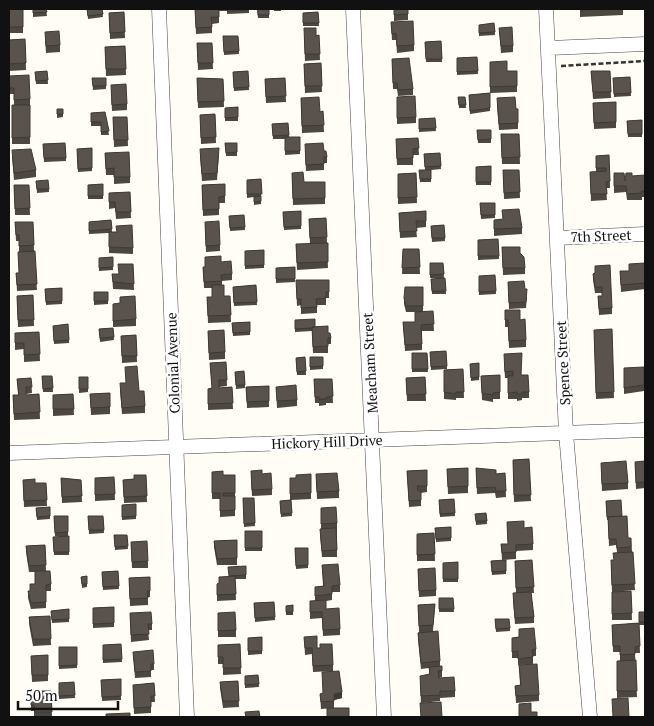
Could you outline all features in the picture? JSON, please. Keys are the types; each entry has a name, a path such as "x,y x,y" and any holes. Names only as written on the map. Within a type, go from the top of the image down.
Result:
{"street":[{"name":"Colonial Avenue","path":"159,9 187,717"},
{"name":"Meacham Street","path":"353,9 384,717"},
{"name":"Spence Street","path":"546,9 566,433 590,717"},
{"path":"549,48 645,44"},
{"name":"7th Street","path":"557,238 645,234"},
{"name":"Hickory Hill Drive","path":"9,453 645,430"}],"path":[{"path":"550,67 645,61"}],"building":[{"path":"9,9 23,9 23,27 9,27"},
{"path":"33,9 46,9 47,12 33,13"},
{"path":"87,9 102,9 103,14 88,16"},
{"path":"195,9 219,9 219,17 211,17 212,27 196,28"},
{"path":"227,9 249,9 249,10 227,11"},
{"path":"258,9 269,9 269,15 258,15"},
{"path":"394,9 408,9 408,14 394,15"},
{"path":"580,9 617,9 580,10"},
{"path":"124,12 125,32 110,33 109,13"},
{"path":"318,12 319,23 303,23 303,13"},
{"path":"413,21 414,45 397,46 396,33 392,34 391,22"},
{"path":"494,23 495,32 479,33 479,25"},
{"path":"512,27 513,46 501,46 499,28"},
{"path":"304,28 316,28 316,36 319,35 320,54 305,54"},
{"path":"59,31 60,45 46,46 45,32"},
{"path":"223,36 238,36 239,51 224,52"},
{"path":"25,39 26,63 9,64 9,40"},
{"path":"441,41 442,59 426,59 425,42"},
{"path":"197,43 212,43 213,63 198,63"},
{"path":"125,46 126,69 106,69 105,47"},
{"path":"477,57 478,71 457,72 457,58"},
{"path":"409,58 413,89 398,90 397,83 393,83 392,59"},
{"path":"507,61 507,71 517,71 517,86 490,87 490,62"},
{"path":"321,63 322,86 305,86 304,64"},
{"path":"47,71 48,80 36,81 35,72"},
{"path":"248,71 249,87 234,88 233,72"},
{"path":"591,71 610,71 611,92 593,92"},
{"path":"29,75 30,99 14,100 14,88 10,88 9,76"},
{"path":"630,77 631,93 614,94 613,78"},
{"path":"92,78 106,78 106,86 93,86"},
{"path":"197,78 223,79 224,101 198,102"},
{"path":"285,78 286,96 266,97 265,79"},
{"path":"126,84 127,104 112,105 111,85"},
{"path":"490,93 490,108 470,111 469,95"},
{"path":"415,96 416,117 397,118 397,97"},
{"path":"319,97 320,112 323,111 324,125 302,126 301,98"},
{"path":"458,97 465,97 466,105 459,105"},
{"path":"515,97 516,109 518,109 518,123 499,124 497,98"},
{"path":"616,102 616,122 594,123 593,103"},
{"path":"12,105 30,105 30,137 12,138"},
{"path":"238,107 238,117 225,118 225,108"},
{"path":"57,109 63,109 63,114 57,114"},
{"path":"105,112 109,131 101,132 101,122 91,122 91,113"},
{"path":"215,114 216,137 201,138 200,115"},
{"path":"113,117 127,117 128,140 114,140"},
{"path":"435,118 436,128 419,129 419,119"},
{"path":"642,120 642,134 628,134 627,121"},
{"path":"288,123 289,135 273,136 272,124"},
{"path":"477,130 491,130 491,139 478,140"},
{"path":"501,134 519,134 520,157 502,158"},
{"path":"285,137 300,137 300,151 285,151"},
{"path":"418,138 419,148 413,149 413,158 397,159 396,139"},
{"path":"65,143 66,158 44,158 43,144"},
{"path":"225,143 237,143 237,152 226,153"},
{"path":"323,143 327,157 324,157 324,164 306,165 305,144"},
{"path":"92,148 92,168 78,169 77,149"},
{"path":"219,148 217,173 202,174 200,149"},
{"path":"31,149 36,170 14,173 12,150"},
{"path":"129,152 130,177 114,177 114,168 106,169 105,153"},
{"path":"440,153 441,166 425,167 424,154"},
{"path":"609,155 610,181 606,182 607,194 591,194 590,172 606,171 606,168 596,168 596,156"},
{"path":"491,166 491,182 476,182 476,167"},
{"path":"419,170 431,170 431,179 420,179"},
{"path":"503,170 519,170 520,192 504,193"},
{"path":"303,172 304,182 325,182 325,198 293,199 292,173"},
{"path":"416,173 417,197 398,198 398,174"},
{"path":"614,173 624,173 625,181 626,173 632,173 632,176 645,175 645,191 627,194 626,186 614,186"},
{"path":"261,179 262,194 247,194 247,180"},
{"path":"48,180 49,189 37,189 36,181"},
{"path":"103,184 103,196 88,196 88,185"},
{"path":"225,184 225,196 219,197 219,209 203,210 202,185"},
{"path":"14,185 29,185 30,208 15,209"},
{"path":"130,192 131,212 116,212 115,202 109,202 109,193"},
{"path":"261,196 261,201 254,202 254,197"},
{"path":"480,203 495,203 495,215 481,215"},
{"path":"519,209 522,228 494,229 494,220 503,219 502,210"},
{"path":"301,211 301,226 284,227 283,212"},
{"path":"426,211 426,221 416,221 417,231 400,232 399,213"},
{"path":"244,215 245,227 230,228 229,216"},
{"path":"326,218 327,237 310,238 309,219"},
{"path":"111,220 112,229 89,231 89,222"},
{"path":"219,221 220,245 206,246 205,222"},
{"path":"15,222 33,222 34,245 19,246 19,235 16,235"},
{"path":"132,225 133,248 109,247 109,232 117,232 116,226"},
{"path":"444,225 445,238 432,238 431,226"},
{"path":"498,239 499,256 478,256 478,240"},
{"path":"328,243 328,262 297,263 296,244"},
{"path":"502,247 520,247 520,253 524,257 525,268 503,268"},
{"path":"403,249 419,249 420,267 402,268"},
{"path":"264,250 264,265 245,266 245,251"},
{"path":"35,251 37,284 17,285 16,273 19,273 18,252"},
{"path":"221,256 221,262 231,261 232,274 221,275 222,281 204,282 203,267 205,267 205,257"},
{"path":"113,257 113,267 99,268 99,258"},
{"path":"430,263 443,263 444,274 430,275"},
{"path":"645,263 645,283 621,285 620,271 629,271 629,264"},
{"path":"118,264 133,264 134,284 113,282 112,274 119,274"},
{"path":"610,265 612,308 599,309 598,296 602,296 602,287 595,287 593,274 595,273 595,266"},
{"path":"295,267 295,279 276,279 276,268"},
{"path":"495,275 496,291 479,292 479,276"},
{"path":"445,278 446,291 432,291 431,279"},
{"path":"296,280 329,280 329,292 326,292 326,298 316,299 317,307 301,308 301,299 297,299"},
{"path":"524,281 525,289 527,289 526,302 509,303 508,282"},
{"path":"212,285 224,285 224,296 230,296 231,315 208,316 207,297 212,297"},
{"path":"256,285 257,302 234,303 233,287"},
{"path":"405,287 423,287 423,306 406,306 404,298"},
{"path":"62,288 62,301 46,302 45,289"},
{"path":"94,292 108,292 108,301 94,301"},
{"path":"33,295 34,320 18,320 17,296"},
{"path":"135,296 136,319 113,321 113,304 120,303 120,297"},
{"path":"505,310 520,310 520,320 525,319 526,340 509,341 508,320 505,320"},
{"path":"433,311 434,324 421,325 422,344 405,345 403,322 415,322 415,312"},
{"path":"315,319 315,327 295,329 295,320"},
{"path":"250,322 250,332 233,333 232,323"},
{"path":"68,324 69,340 54,341 53,326"},
{"path":"328,326 328,333 330,333 331,338 328,338 328,346 313,347 312,327"},
{"path":"113,328 114,337 100,338 99,329"},
{"path":"612,329 614,392 596,393 594,330"},
{"path":"224,330 225,352 209,353 208,331"},
{"path":"39,332 40,354 24,355 24,343 15,343 15,333"},
{"path":"136,335 137,356 122,356 121,336"},
{"path":"446,351 447,366 431,367 430,352"},
{"path":"412,353 427,353 428,369 412,369"},
{"path":"522,353 521,375 528,375 529,392 522,392 522,394 517,394 517,392 508,393 508,376 513,376 513,371 505,372 504,354"},
{"path":"305,357 306,371 297,372 296,358"},
{"path":"310,357 323,357 323,366 310,367"},
{"path":"226,362 227,380 219,380 219,388 232,387 233,403 208,404 208,389 212,388 210,363"},
{"path":"479,363 479,377 471,378 470,364"},
{"path":"137,366 139,391 144,391 145,406 122,408 120,383 126,383 125,367"},
{"path":"644,367 644,385 624,388 624,368"},
{"path":"463,369 464,392 456,392 456,394 444,392 444,370"},
{"path":"244,371 245,385 236,385 235,372"},
{"path":"500,375 500,392 493,393 493,395 482,393 481,376"},
{"path":"42,376 52,376 53,388 43,389"},
{"path":"79,377 88,377 88,389 79,389"},
{"path":"425,377 426,394 407,395 406,378"},
{"path":"31,378 32,387 26,387 26,395 39,394 40,412 14,414 13,395 19,395 17,379"},
{"path":"314,379 332,379 333,396 326,397 326,399 315,397"},
{"path":"296,385 297,400 277,401 276,387"},
{"path":"269,386 269,401 247,402 246,387"},
{"path":"110,393 110,407 91,408 90,394"},
{"path":"73,394 74,409 53,409 53,395"},
{"path":"529,459 531,495 514,495 513,460"},
{"path":"626,461 628,483 602,484 601,463"},
{"path":"645,461 645,482 636,483 635,462"},
{"path":"468,468 468,486 448,487 447,469"},
{"path":"476,468 496,470 496,474 505,473 506,491 496,491 495,487 477,488"},
{"path":"262,470 262,474 271,473 272,489 252,490 251,471"},
{"path":"427,470 427,486 417,486 418,491 421,491 421,500 409,501 407,471"},
{"path":"223,471 223,475 235,475 235,493 223,493 223,496 235,496 235,510 220,511 220,493 212,493 212,472"},
{"path":"337,473 339,491 317,492 316,474"},
{"path":"311,474 311,493 290,494 290,478 296,478 296,475"},
{"path":"134,475 146,475 147,496 124,497 123,480 134,479"},
{"path":"114,477 115,494 95,495 95,478"},
{"path":"61,478 81,480 82,496 62,497"},
{"path":"35,479 35,483 46,483 47,500 24,501 23,480"},
{"path":"243,498 254,498 255,523 244,524"},
{"path":"454,499 455,513 440,514 439,500"},
{"path":"291,500 292,513 281,514 280,501"},
{"path":"621,500 622,516 607,517 606,501"},
{"path":"136,504 136,516 122,517 122,505"},
{"path":"50,507 50,516 37,517 36,508"},
{"path":"336,507 337,523 321,524 321,508"},
{"path":"486,513 487,521 476,521 475,514"},
{"path":"54,516 68,516 68,532 55,533"},
{"path":"88,516 103,516 104,530 89,530"},
{"path":"627,516 628,538 631,538 631,547 617,548 616,539 609,539 608,517"},
{"path":"524,521 524,528 532,527 533,544 516,545 516,552 502,553 501,544 508,544 507,522"},
{"path":"451,527 451,538 436,539 435,528"},
{"path":"336,528 337,550 322,551 320,529"},
{"path":"245,531 262,531 262,548 245,548"},
{"path":"434,533 435,554 417,555 417,534"},
{"path":"114,535 127,535 128,546 115,547"},
{"path":"69,536 69,552 54,552 53,537"},
{"path":"237,540 237,558 217,559 214,541"},
{"path":"147,541 148,561 132,562 131,542"},
{"path":"45,545 46,565 29,566 26,546"},
{"path":"295,548 308,548 308,565 296,566"},
{"path":"633,552 635,584 612,585 611,560 614,560 613,553"},
{"path":"506,560 506,571 492,572 491,561"},
{"path":"532,560 534,587 516,588 515,561"},
{"path":"458,562 458,579 443,579 443,563"},
{"path":"338,564 340,585 332,586 332,594 315,596 315,587 324,586 322,565"},
{"path":"246,566 246,575 229,576 228,567"},
{"path":"435,568 436,590 419,591 418,569"},
{"path":"35,571 50,571 51,584 46,585 46,602 31,603 28,591 30,591 30,584 35,584"},
{"path":"118,571 119,586 103,587 102,572"},
{"path":"87,576 87,584 82,584 81,577"},
{"path":"235,576 236,594 217,595 219,577"},
{"path":"150,577 150,591 147,591 148,598 130,599 129,578"},
{"path":"631,591 632,613 612,614 612,592"},
{"path":"531,592 534,617 515,618 513,593"},
{"path":"439,598 453,598 454,609 439,609"},
{"path":"326,600 326,609 339,608 340,629 323,630 322,612 310,612 310,601"},
{"path":"274,602 275,617 255,618 254,603"},
{"path":"435,604 433,625 419,626 418,605"},
{"path":"293,605 293,612 286,612 286,606"},
{"path":"114,607 114,623 93,624 93,608"},
{"path":"69,609 69,619 52,620 51,611"},
{"path":"151,612 152,624 148,624 149,634 131,635 130,613"},
{"path":"235,612 236,630 218,631 218,613"},
{"path":"639,612 645,612 645,622 639,622"},
{"path":"50,616 51,639 33,639 29,617"},
{"path":"495,619 509,619 510,628 496,629"},
{"path":"639,623 640,646 635,647 635,654 620,655 620,646 613,646 612,625"},
{"path":"534,628 536,649 532,650 533,657 518,659 518,651 512,652 512,638 519,637 519,629"},
{"path":"438,631 440,661 421,663 418,633"},
{"path":"317,636 317,648 320,648 320,644 332,644 333,665 313,666 312,648 305,648 304,637"},
{"path":"262,637 262,651 248,651 248,638"},
{"path":"121,644 122,659 103,660 103,645"},
{"path":"240,644 241,668 223,668 223,657 218,657 218,645"},
{"path":"59,647 77,647 77,665 59,666"},
{"path":"153,650 154,664 151,664 151,671 135,672 133,652"},
{"path":"48,655 48,675 32,675 31,656"},
{"path":"636,660 637,691 617,691 617,661"},
{"path":"537,664 539,695 516,696 515,686 521,685 519,665"},
{"path":"442,666 442,671 438,671 439,678 454,677 455,691 440,691 440,695 421,696 420,676 430,674 429,667"},
{"path":"339,671 342,692 334,694 334,701 321,702 320,694 323,693 322,672"},
{"path":"258,675 259,684 245,685 245,676"},
{"path":"121,679 121,696 102,697 101,680"},
{"path":"238,681 239,701 223,701 220,682"},
{"path":"74,682 75,695 59,696 59,683"},
{"path":"154,683 155,696 151,696 151,707 134,708 133,685"},
{"path":"31,691 51,691 52,712 35,712 34,705 31,705"},
{"path":"628,698 629,717 613,717 612,699"},
{"path":"441,702 442,717 421,717 420,703"},
{"path":"531,703 531,712 537,712 537,717 519,717 519,704"},
{"path":"327,708 349,708 349,717 327,717"},
{"path":"259,711 260,717 246,717 245,712"},
{"path":"130,713 130,717 106,717 106,714"}]}
